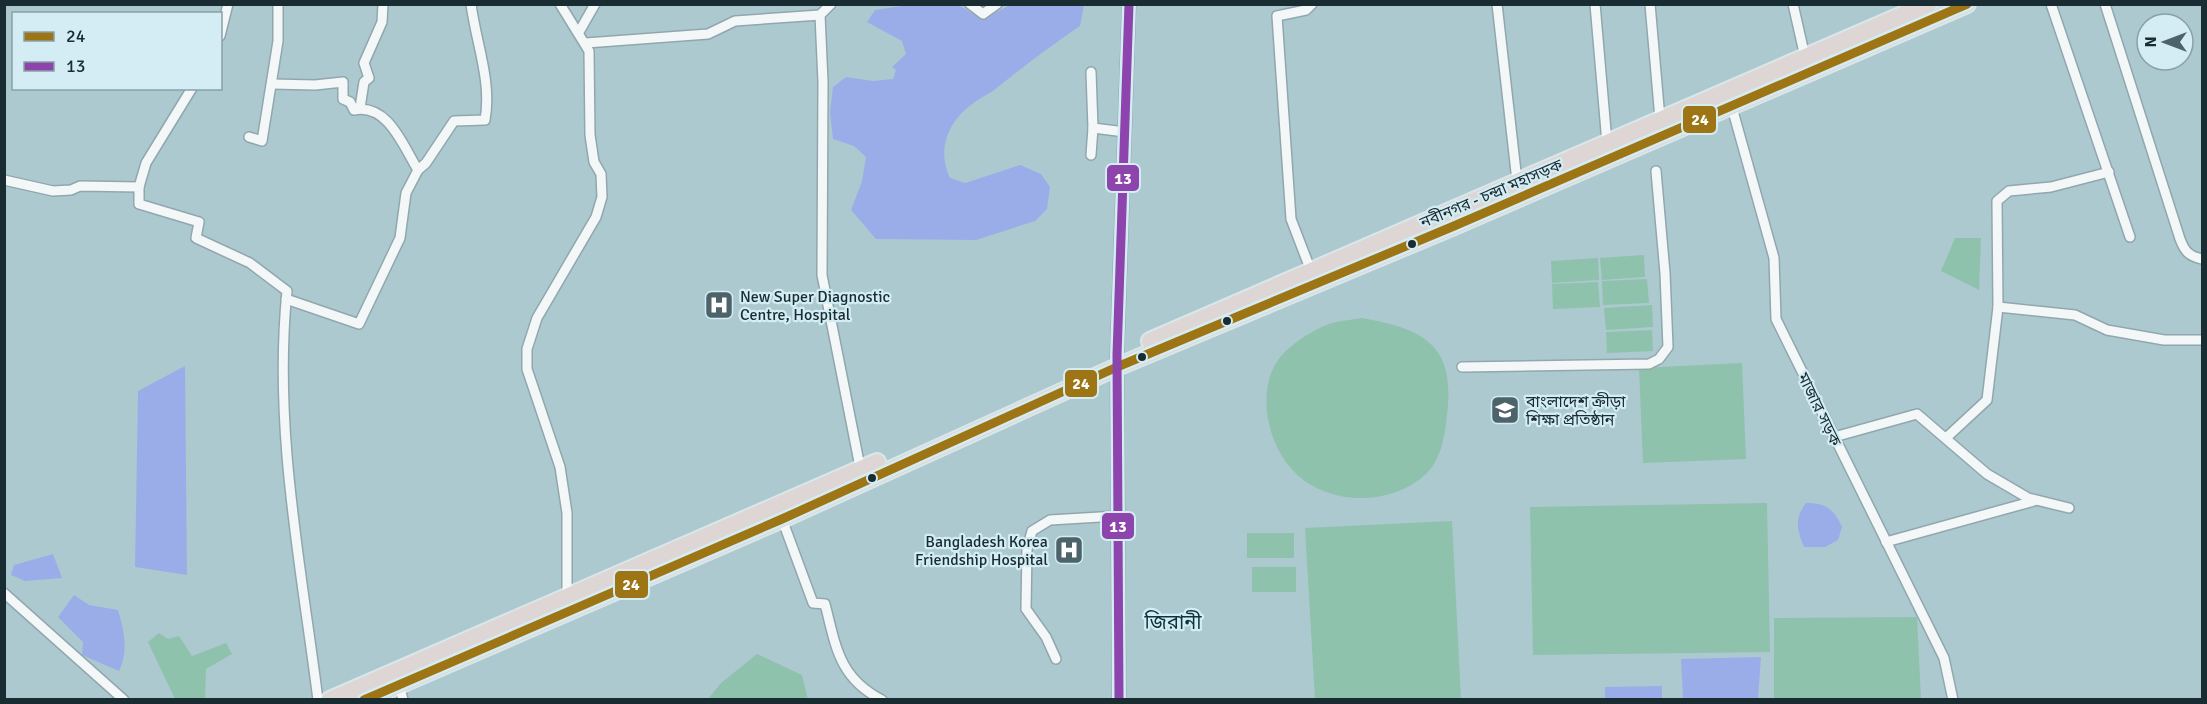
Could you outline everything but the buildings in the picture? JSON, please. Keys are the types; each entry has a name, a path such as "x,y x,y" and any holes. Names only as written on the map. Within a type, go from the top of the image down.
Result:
{"highway":[{"name":"নবীনগর - চন্দ্রা মহাসড়ক","path":"330,699 567,596 862,475 1311,271 1928,4"},
{"name":"নবীনগর - চন্দ্রা মহাসড়ক","path":"1117,361 1465,221 1967,4"},
{"name":"নবীনগর - চন্দ্রা মহাসড়ক","path":"364,699 401,692 782,519 862,475"}],"street":[{"path":"222,28 228,4"},
{"path":"249,137 262,141 278,41 278,4"},
{"path":"360,108 364,82 369,78 364,63 382,22 383,4"},
{"path":"286,299 359,324 400,238 406,193 418,170 426,163 454,121 485,120 487,107 483,63 471,4"},
{"path":"560,4 589,51 590,135 594,162 601,174 602,197 596,217 537,318 527,349 527,369 560,467 567,513 567,596"},
{"path":"579,32 595,4"},
{"path":"586,43 708,34 735,21 820,15 831,4"},
{"path":"970,4 983,14 997,4"},
{"path":"1119,699 1117,361 1129,4"},
{"path":"1311,271 1291,219 1277,16 1306,9 1312,4"},
{"path":"1497,4 1517,181"},
{"path":"1595,4 1607,144"},
{"path":"1650,4 1660,119"},
{"path":"1793,4 1805,57"},
{"path":"2051,4 2130,237"},
{"path":"2105,4 2180,239 2185,251 2191,257 2202,259"},
{"path":"820,15 823,82 822,275 862,475"},
{"path":"1090,154 1093,128 1091,72"},
{"path":"272,84 315,85 343,82 343,99 350,102 354,110 360,108 388,120 418,170"},
{"path":"191,90 146,163 139,187 139,204 199,222 196,238 250,263 287,291 283,329 285,433 318,699"},
{"name":"মাজার সড়ক","path":"1731,105 1774,258 1776,319 1944,658 1953,699"},
{"path":"1093,128 1125,132"},
{"path":"1462,367 1649,364 1659,359 1668,347 1665,273 1656,171"},
{"path":"1946,438 1987,400 1998,307 1997,201 2009,191 2051,188 2109,172"},
{"path":"4,180 52,191 71,190 80,186 139,187"},
{"path":"1998,307 2075,315 2107,330 2164,340 2202,340"},
{"path":"1834,437 1917,414 1987,474 2028,498 2069,508"},
{"path":"1886,542 2037,500"},
{"path":"1056,659 1046,637 1026,609 1027,549 1032,531 1050,520 1118,516"},
{"path":"782,519 813,603 825,604 839,656 847,672 857,684 882,699"},
{"path":"4,593 124,699"}],"green space":[{"path":"1955,238 1981,238 1979,290 1941,271"},
{"path":"1644,255 1645,277 1602,280 1600,258"},
{"path":"1598,258 1599,280 1552,283 1551,261"},
{"path":"1647,279 1649,303 1603,305 1602,281"},
{"path":"1598,282 1600,307 1553,309 1552,284"},
{"path":"1652,305 1653,327 1606,330 1604,308"},
{"path":"1362,318 1406,329 1422,337 1434,347 1442,360 1447,377 1448,398 1443,443 1435,462 1427,473 1412,485 1394,493 1356,498 1319,489 1289,466 1281,454 1270,427 1266,397 1273,368 1290,347 1317,329 1342,321"},
{"path":"1652,330 1653,351 1607,353 1606,332"},
{"path":"1742,363 1746,459 1643,463 1639,368"},
{"path":"1767,503 1770,652 1533,655 1530,507"},
{"path":"1452,521 1461,699 1315,699 1305,528"},
{"path":"1247,533 1294,533 1294,558 1247,558"},
{"path":"1252,567 1296,567 1296,592 1252,592"},
{"path":"1917,617 1921,698 1774,699 1774,618"},
{"path":"159,633 168,639 179,636 192,656 226,643 232,654 206,669 205,699 175,699 148,642"},
{"path":"757,654 802,675 808,699 708,699 721,683"}],"water":[{"path":"909,5 958,5 981,18 1010,5 1084,5 1080,26 971,105 956,120 947,138 944,158 950,178 965,183 1020,165 1041,174 1050,187 1047,209 1035,221 976,240 876,239 851,210 862,181 866,157 854,146 833,139 830,112 833,87 846,77 873,81 893,79 896,70 892,67 906,54 902,41 867,22 875,10"},
{"path":"185,366 187,575 135,567 138,391"},
{"path":"1806,503 1819,504 1832,511 1842,527 1838,540 1825,547 1804,547 1798,519"},
{"path":"53,554 62,578 25,581 11,575 14,565"},
{"path":"74,595 89,605 118,610 125,648 119,671 82,655 83,642 58,617"},
{"path":"1761,657 1758,699 1683,699 1681,659"},
{"path":"1662,686 1662,699 1605,699 1605,687"}],"transit line":[{"name":"13","path":"1119,700 1117,355 1129,4"},
{"name":"24","path":"364,700 782,519 1117,367 1454,226 1967,4"}],"place":[{"name":"New Super Diagnostic Centre, Hospital","path":"719,305"},
{"name":"বাংলাদেশ ক্রীড়া শিক্ষা প্রতিষ্ঠান","path":"1505,410"},
{"name":"Bangladesh Korea Friendship Hospital","path":"1069,550"}],"district":[{"name":"জিরানী","path":"1173,622"}]}
